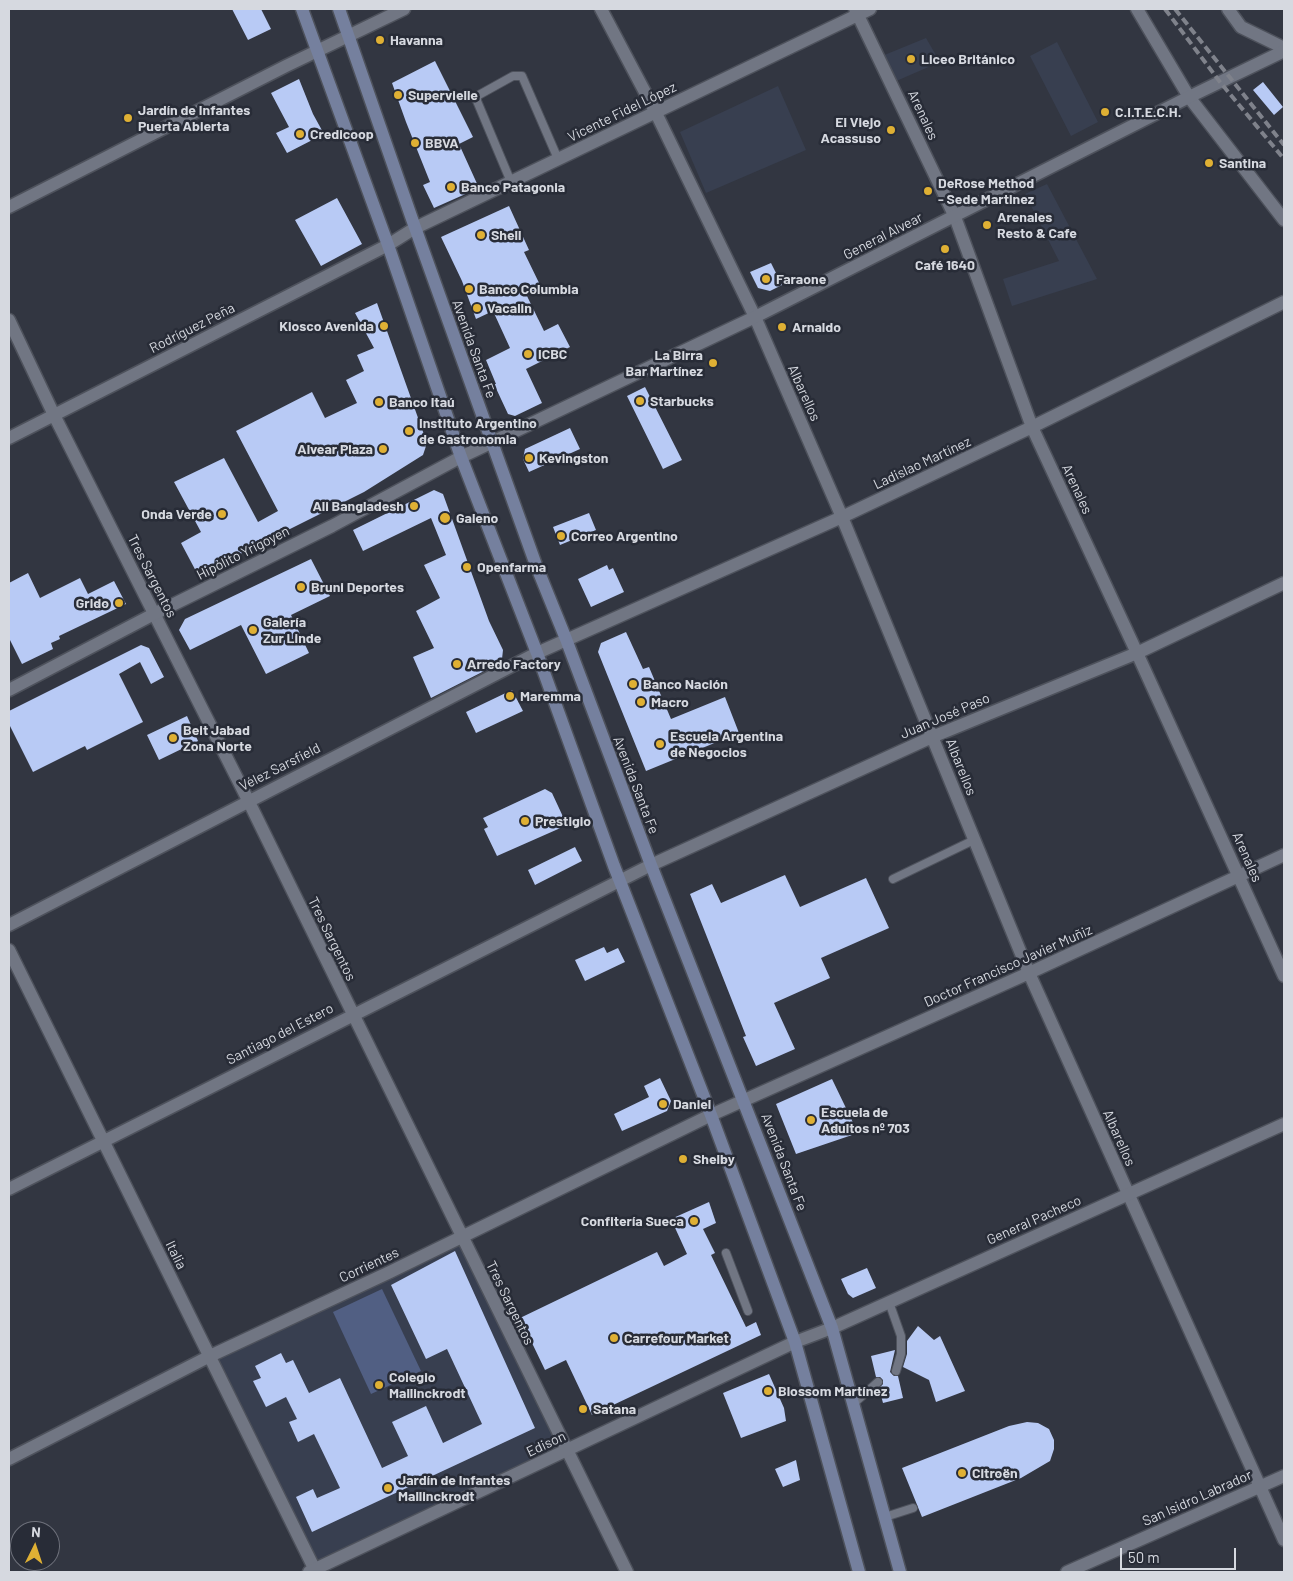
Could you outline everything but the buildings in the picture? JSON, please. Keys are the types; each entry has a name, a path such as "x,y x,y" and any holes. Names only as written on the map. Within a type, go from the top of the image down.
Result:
{"main road":[{"path":"302,9 388,245 461,457 537,653 620,881 711,1116 795,1342 859,1572"},
{"name":"Avenida Santa Fe","path":"339,9 415,228 536,565 832,1328 900,1572"}],"street":[{"path":"9,207 404,9"},
{"name":"Albarellos","path":"601,9 656,113 755,318 842,517 1029,973 1284,1540"},
{"name":"Vicente Fidel López","path":"388,245 415,228 656,113 857,12 870,9"},
{"path":"1137,9 1189,96 1284,220"},
{"path":"1228,9 1241,27 1284,49"},
{"name":"Arenales","path":"857,12 955,217 1032,428 1284,976"},
{"name":"General Alvear","path":"492,444 755,318 1284,49"},
{"name":"Rodríguez Peña","path":"9,438 388,245"},
{"name":"Ladislao Martínez","path":"566,639 842,517 1032,428 1284,302"},
{"name":"Tres Sargentos","path":"9,320 54,415 248,800 627,1572"},
{"name":"Hipólito Yrigoyen","path":"9,690 154,614 332,526 461,457 492,444"},
{"name":"Juan José Paso","path":"620,881 651,865 932,737 1137,653 1284,583"},
{"name":"Vélez Sarsfield","path":"9,924 248,800 566,639"},
{"name":"Doctor Francisco Javier Muñiz","path":"744,1101 1240,877 1284,855"},
{"name":"Santiago del Estero","path":"9,1188 620,881"},
{"name":"Italia","path":"9,950 210,1356 313,1571"},
{"name":"Corrientes","path":"9,1459 210,1356 390,1272 461,1236 744,1101"},
{"name":"General Pacheco","path":"795,1342 832,1328 1284,1124"},
{"name":"Edison","path":"313,1571 795,1342"},
{"name":"San Isidro Labrador","path":"1067,1572 1284,1476"}],"lane":[{"path":"511,182 477,101 477,96 513,76 522,76 558,159"},
{"path":"893,879 974,840"},
{"path":"726,1252 748,1311"},
{"path":"889,1302 901,1336 901,1354 896,1371"},
{"path":"853,1404 878,1382"},
{"path":"885,1517 913,1508"}],"shaded area":[{"name":"Liceo Británico","path":"926,38 940,62 894,82 882,56"},
{"path":"1057,42 1098,122 1071,136 1030,56"},
{"path":"778,86 806,150 706,193 680,132"},
{"path":"1047,184 1097,279 1012,306 1003,279 1059,261 1025,194"},
{"name":"Colegio Mallinckrodt","path":"461,1236 567,1450 315,1569 210,1356"},
{"path":"382,1289 421,1371 371,1394 333,1312"}],"railway":[{"path":"1165,9 1220,82 1284,159"},
{"path":"1175,9 1284,145"}],"place":[{"name":"Havanna","path":"380,40"},
{"name":"Liceo Británico","path":"911,59"},
{"name":"Supervielle","path":"398,95"},
{"name":"C.I.T.E.C.H.","path":"1105,112"},
{"name":"Jardín de Infantes Puerta Abierta","path":"128,118"},
{"name":"El Viejo Acassuso","path":"891,130"},
{"name":"Credicoop","path":"300,134"},
{"name":"BBVA","path":"415,143"},
{"name":"Santina","path":"1209,163"},
{"name":"Banco Patagonia","path":"451,187"},
{"name":"DeRose Method - Sede Martinez","path":"928,191"},
{"name":"Arenales Resto & Cafe","path":"987,225"},
{"name":"Shell","path":"481,235"},
{"name":"Café 1640","path":"945,249"},
{"name":"Faraone","path":"766,279"},
{"name":"Banco Columbia","path":"469,289"},
{"name":"Vacalin","path":"477,308"},
{"name":"Kiosco Avenida","path":"384,326"},
{"name":"Arnaldo","path":"782,327"},
{"name":"ICBC","path":"528,354"},
{"name":"La Birra Bar Martínez","path":"713,363"},
{"name":"Starbucks","path":"640,401"},
{"name":"Banco Itaú","path":"379,402"},
{"name":"Instituto Argentino de Gastronomia","path":"409,431"},
{"name":"Alvear Plaza","path":"383,449"},
{"name":"Kevingston","path":"529,458"},
{"name":"Ali Bangladesh","path":"414,506"},
{"name":"Onda Verde","path":"222,514"},
{"name":"Galeno","path":"445,518"},
{"name":"Correo Argentino","path":"561,536"},
{"name":"Openfarma","path":"467,567"},
{"name":"Bruni Deportes","path":"301,587"},
{"name":"Grido","path":"119,603"},
{"name":"Galería Zur Linde","path":"253,630"},
{"name":"Arredo Factory","path":"457,664"},
{"name":"Banco Nación","path":"633,684"},
{"name":"Maremma","path":"510,696"},
{"name":"Macro","path":"641,702"},
{"name":"Beit Jabad Zona Norte","path":"173,738"},
{"name":"Escuela Argentina de Negocios","path":"660,744"},
{"name":"Prestigio","path":"525,821"},
{"name":"Daniel","path":"663,1104"},
{"name":"Escuela de Adultos nº 703","path":"811,1120"},
{"name":"Shelby","path":"683,1159"},
{"name":"Confitería Sueca","path":"694,1221"},
{"name":"Carrefour Market","path":"614,1338"},
{"name":"Colegio Mallinckrodt","path":"379,1385"},
{"name":"Blossom Martínez","path":"768,1391"},
{"name":"Satana","path":"583,1409"},
{"name":"Citroën","path":"962,1473"},
{"name":"Jardín de Infantes Mallinckrodt","path":"388,1488"}]}
